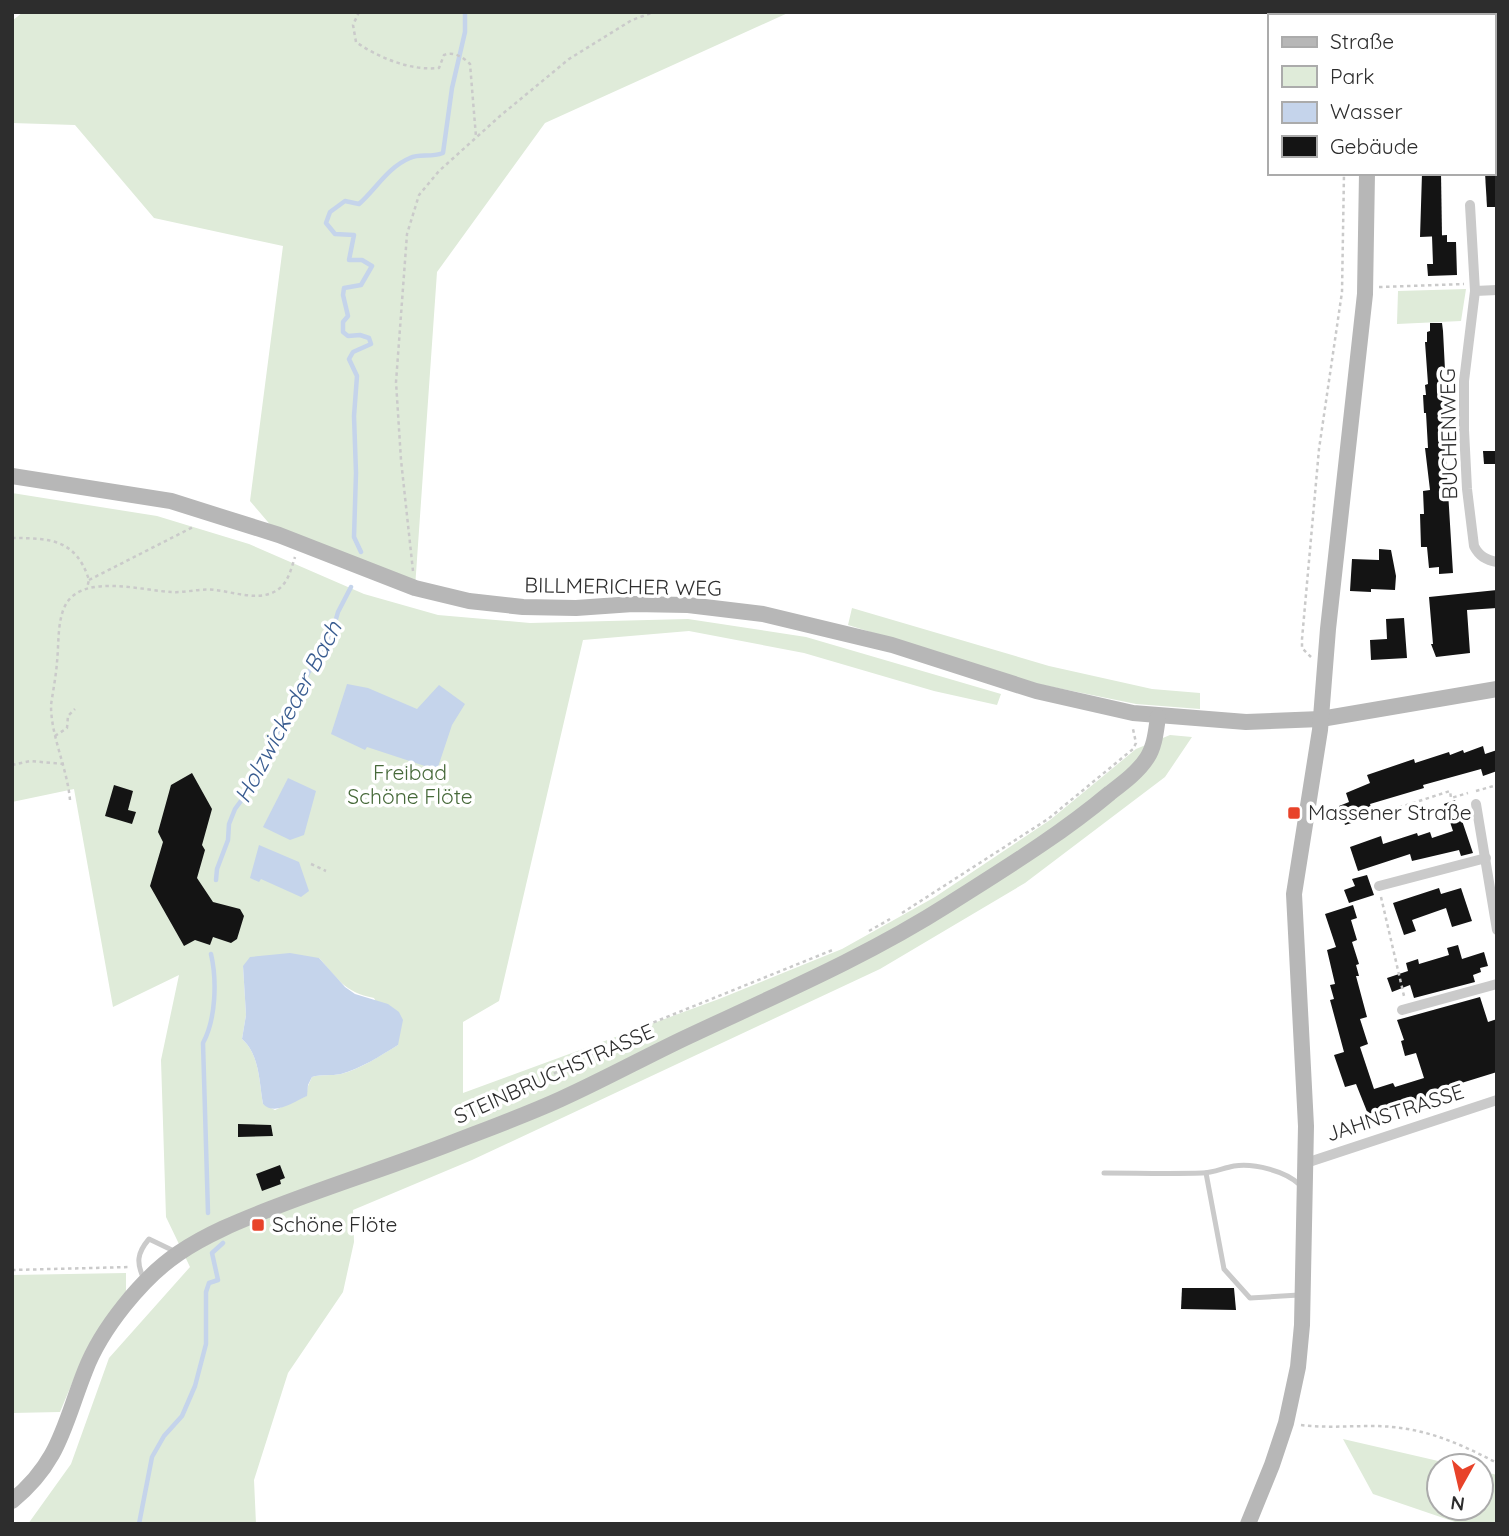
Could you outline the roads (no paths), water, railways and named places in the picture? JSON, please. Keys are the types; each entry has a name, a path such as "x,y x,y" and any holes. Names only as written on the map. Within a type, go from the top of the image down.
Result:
{"street":[{"path":"1248,1524 1286,1423 1298,1367 1303,1294 1306,1163 1305,1081 1295,949 1294,894 1321,719 1328,629 1365,294 1367,175"},
{"name":"BUCHENWEG","path":"1469,205 1475,291 1464,381 1467,489 1474,546 1477,553 1488,561 1497,562"},
{"path":"1475,291 1497,290"},
{"name":"BILLMERICHER WEG","path":"12,476 171,501 279,535 415,588 469,601 523,607 576,608 633,604 688,605 763,614 892,645 1048,694 1097,706 1158,716 1246,722 1321,719 1497,689"},
{"name":"STEINBRUCHSTRASSE","path":"12,1501 42,1472 53,1455 91,1357 130,1299 142,1275 213,1233 328,1186 442,1147 562,1098 912,928 1055,836 1133,774 1152,749 1158,716"},
{"path":"1476,804 1497,930"},
{"path":"1379,886 1486,858"},
{"path":"1402,1010 1497,984"},
{"name":"JAHNSTRASSE","path":"1306,1163 1497,1100"}],"lane":[{"path":"1104,1173 1206,1173 1235,1166 1251,1166 1295,1180 1305,1189"},
{"path":"1206,1173 1224,1269 1232,1281 1250,1298 1303,1294"},
{"path":"142,1275 140,1250 149,1239 179,1253"}],"water":[{"path":"347,684 368,688 417,709 439,685 465,704 452,725 437,770 367,747 365,750 331,734"},
{"path":"288,778 316,791 304,835 290,840 263,827"},
{"path":"259,845 299,862 309,891 301,897 261,879 259,882 250,878"},
{"path":"290,953 319,958 345,987 355,994 388,1004 399,1012 403,1020 398,1045 349,1071 312,1077 307,1096 273,1109 263,1104 256,1061 242,1039 246,1015 243,966 250,957"}],"waterway":[{"name":"Holzwickeder Bach","path":"361,552 354,537 354,416 357,376 349,359 353,352 371,344 369,338 360,335 348,336 343,332 343,322 348,316 343,295 344,288 361,285 372,266 362,260 349,260 354,235 335,234 326,223 330,212 345,201 359,204 402,162 414,157 443,153 452,88 465,32 465,12"},
{"name":"Holzwickeder Bach","path":"216,880 235,809 252,786 259,762 288,717 308,673 330,640 338,612 351,587"},
{"name":"Holzwickeder Bach","path":"208,1213 203,1043 211,1023 214,999 211,954"},
{"name":"Holzwickeder Bach","path":"139,1524 152,1457 164,1436 182,1416 195,1386 206,1344 206,1292 209,1283 218,1280 212,1253 223,1243"}],"place":[{"name":"Massener Straße","path":"1294,813"},
{"name":"Schöne Flöte","path":"258,1225"}],"park label":[{"name":"Freibad Schöne Flöte","path":"410,785"}]}
